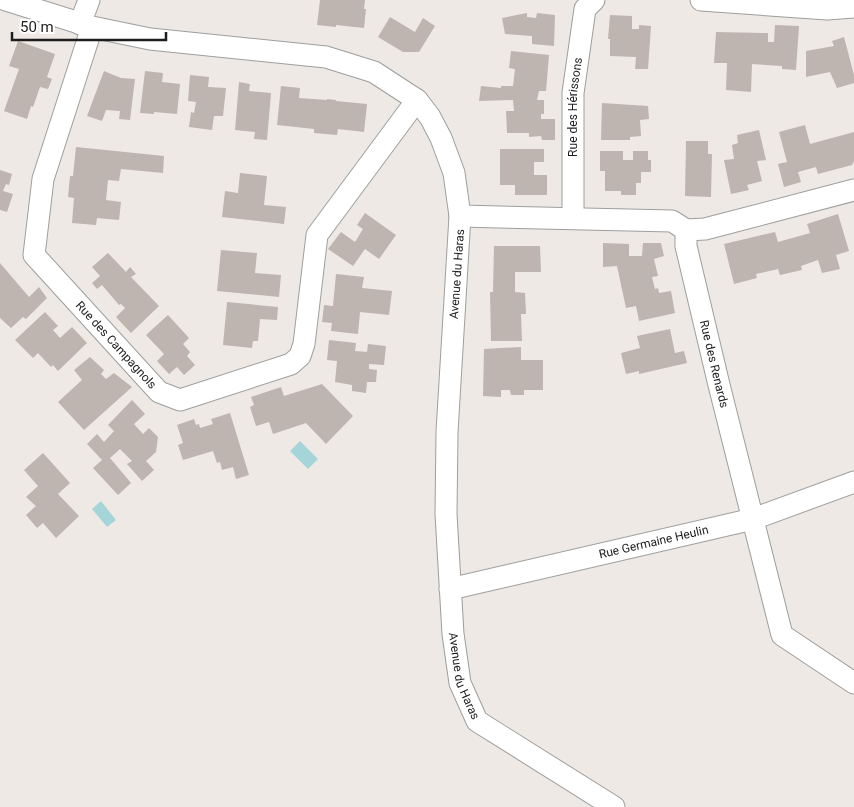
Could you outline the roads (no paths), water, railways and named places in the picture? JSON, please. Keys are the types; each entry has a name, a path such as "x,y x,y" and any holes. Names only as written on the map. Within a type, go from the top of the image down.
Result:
{"street":[{"name":"Avenue du Haras","path":"6,0 86,26 150,39 326,57 374,72 417,100 430,117 441,138 454,174 460,216 447,432 446,514 453,634 460,683 477,720 614,807"},
{"name":"Rue des Campagnols","path":"89,0 86,26 43,179 34,255 159,392 180,400 291,364 300,356 304,344 317,235 417,100"},
{"name":"Rue des Hérissons","path":"573,218 573,93 585,9 594,0"},
{"path":"700,0 827,9 854,7"},
{"path":"460,216 672,221 686,230 706,229 854,190"},
{"name":"Rue des Renards","path":"686,230 686,246 782,635 854,683"},
{"name":"Rue Germaine Heulin","path":"450,589 753,518 854,482"}],"water":[{"path":"300,441 318,459 308,469 290,451"},
{"path":"101,501 116,520 107,527 92,509"}]}
